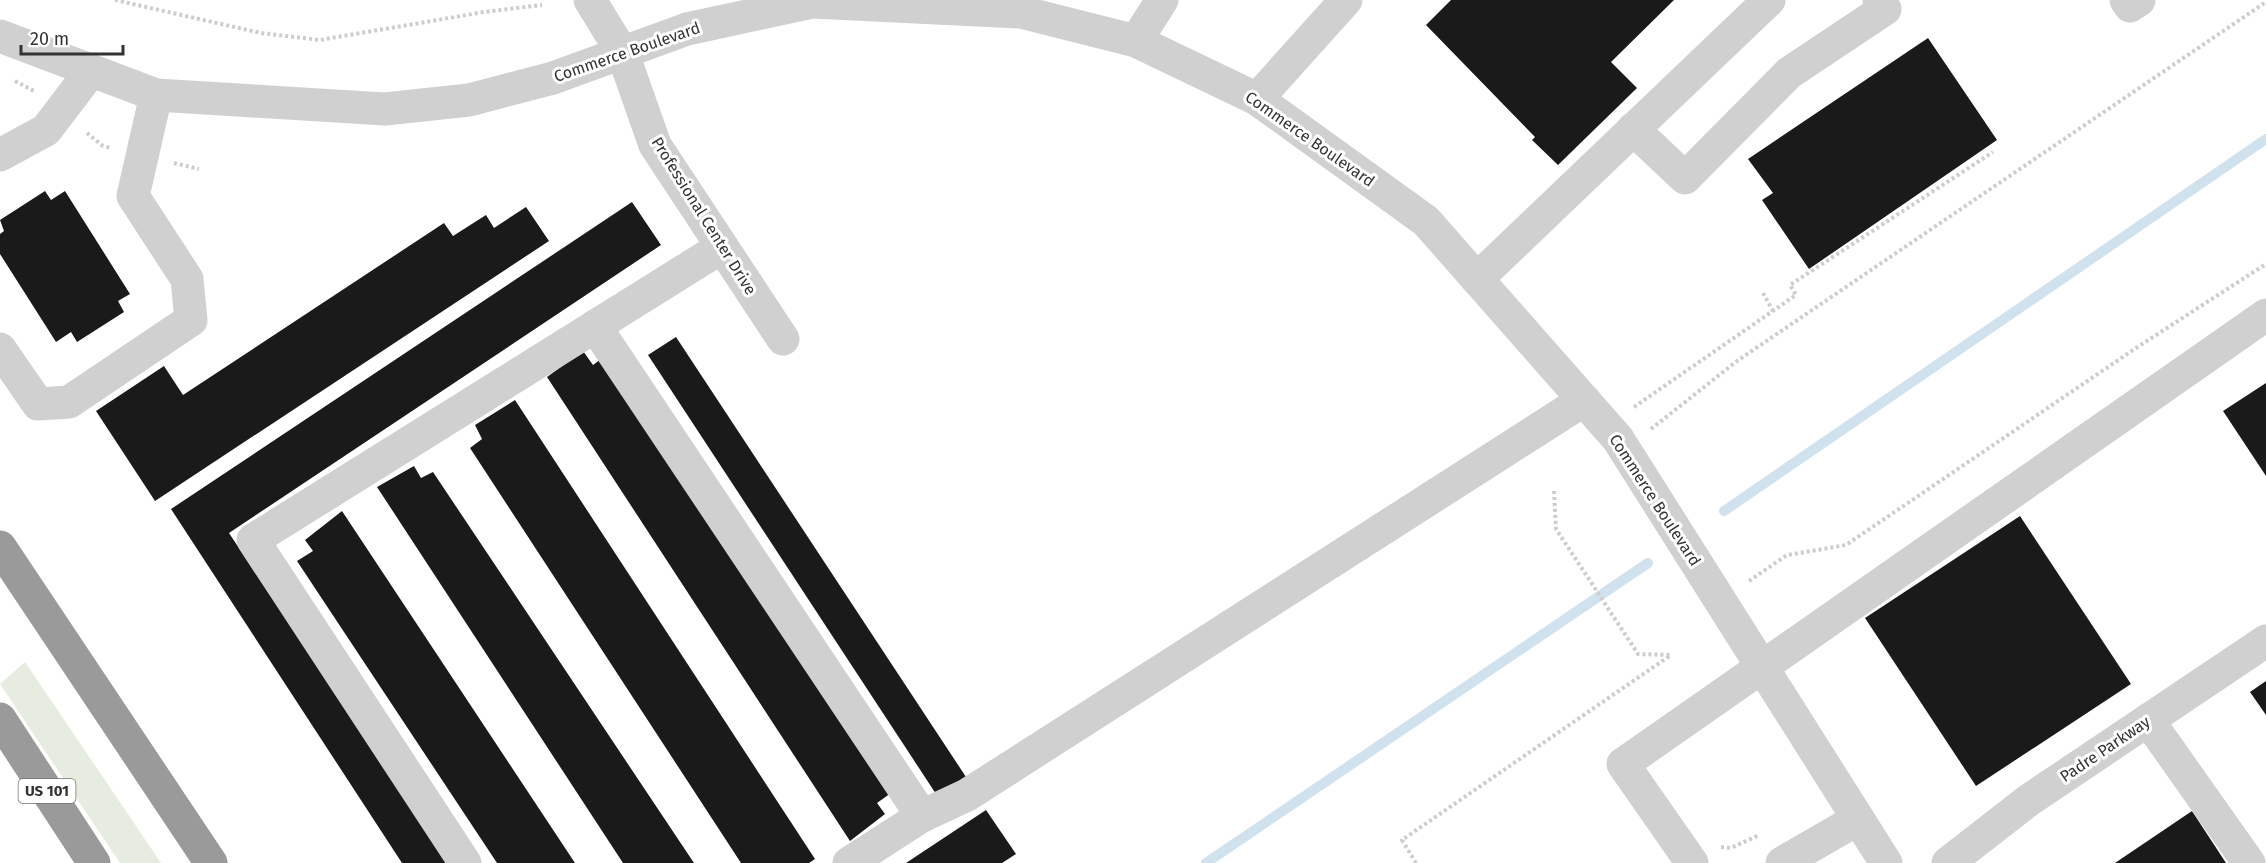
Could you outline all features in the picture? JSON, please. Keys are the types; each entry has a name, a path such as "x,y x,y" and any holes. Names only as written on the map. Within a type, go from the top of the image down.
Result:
{"highway":[{"path":"0,547 211,863"},
{"name":"US 101","path":"0,720 94,863"}],"street":[{"name":"Professional Center Drive","path":"590,0 623,54 655,145 783,339"},
{"name":"Professional Center Drive","path":"618,0 623,54"},
{"path":"1136,41 1162,0"},
{"path":"1257,99 1346,0"},
{"path":"1478,279 1769,0"},
{"path":"1633,129 1685,178 1790,73 1885,9 1879,0"},
{"path":"2126,0 2130,6 2139,0"},
{"name":"Commerce Boulevard","path":"0,36 156,95 386,109 469,100 553,78 687,29 812,2 869,2 1021,12 1136,41 1257,99 1426,221 1618,439 1886,863"},
{"path":"0,155 46,130 91,71"},
{"path":"0,349 38,404 69,402 191,320 186,279 132,196 156,95"},
{"path":"465,863 253,540 722,247"},
{"path":"1701,852 1623,764 2266,315"},
{"path":"596,326 922,816"},
{"path":"849,863 922,816 967,795 1584,400"},
{"name":"Padre Parkway","path":"1948,863 2029,800 2266,641"},
{"path":"2148,720 2249,863"},
{"path":"1782,863 1858,819"}],"path":[{"path":"115,0 261,33 320,40 484,12 542,5"},
{"path":"1649,430 1737,361 2266,2"},
{"path":"10,79 29,87 103,146 199,169"},
{"path":"1633,407 1796,295 1790,285 1993,152"},
{"path":"1749,581 1786,555 1846,545 2126,354 2266,264"},
{"path":"1763,293 1773,310"},
{"path":"1416,863 1402,840 1671,655 1638,654 1556,529 1554,491"},
{"path":"1701,852 1720,847 1731,848 1748,842 1765,831"}],"shaded area":[{"path":"25,662 161,863 120,863 0,684"}],"building":[{"path":"1451,0 1674,0 1611,62 1637,88 1558,165 1532,140 1535,137 1426,25"},
{"path":"1928,38 1997,140 1809,269 1762,200 1773,193 1748,159"},
{"path":"45,191 51,200 65,191 130,294 118,301 124,312 77,342 71,332 56,342 0,254 0,234 4,231 0,220"},
{"path":"632,202 661,245 229,533 448,863 402,863 171,509"},
{"path":"526,207 549,241 155,501 96,411 164,366 183,395 444,223 453,236 486,215 494,228"},
{"path":"676,337 968,780 938,797 648,355"},
{"path":"583,351 593,365 605,356 891,793 877,803 885,814 850,841 547,377"},
{"path":"2266,383 2266,476 2223,411"},
{"path":"515,400 815,859 809,863 741,863 470,448 482,439 475,425"},
{"path":"414,466 421,478 433,472 694,863 623,863 377,487"},
{"path":"342,511 575,863 497,863 297,561 313,551 305,540"},
{"path":"2020,516 2131,684 1976,786 1865,618"},
{"path":"2266,681 2266,715 2250,692"},
{"path":"986,810 1016,854 1002,863 906,863"},
{"path":"2192,811 2226,863 2115,863"}],"waterway":[{"path":"1724,511 2266,139"},
{"path":"1206,863 1648,563"}]}
